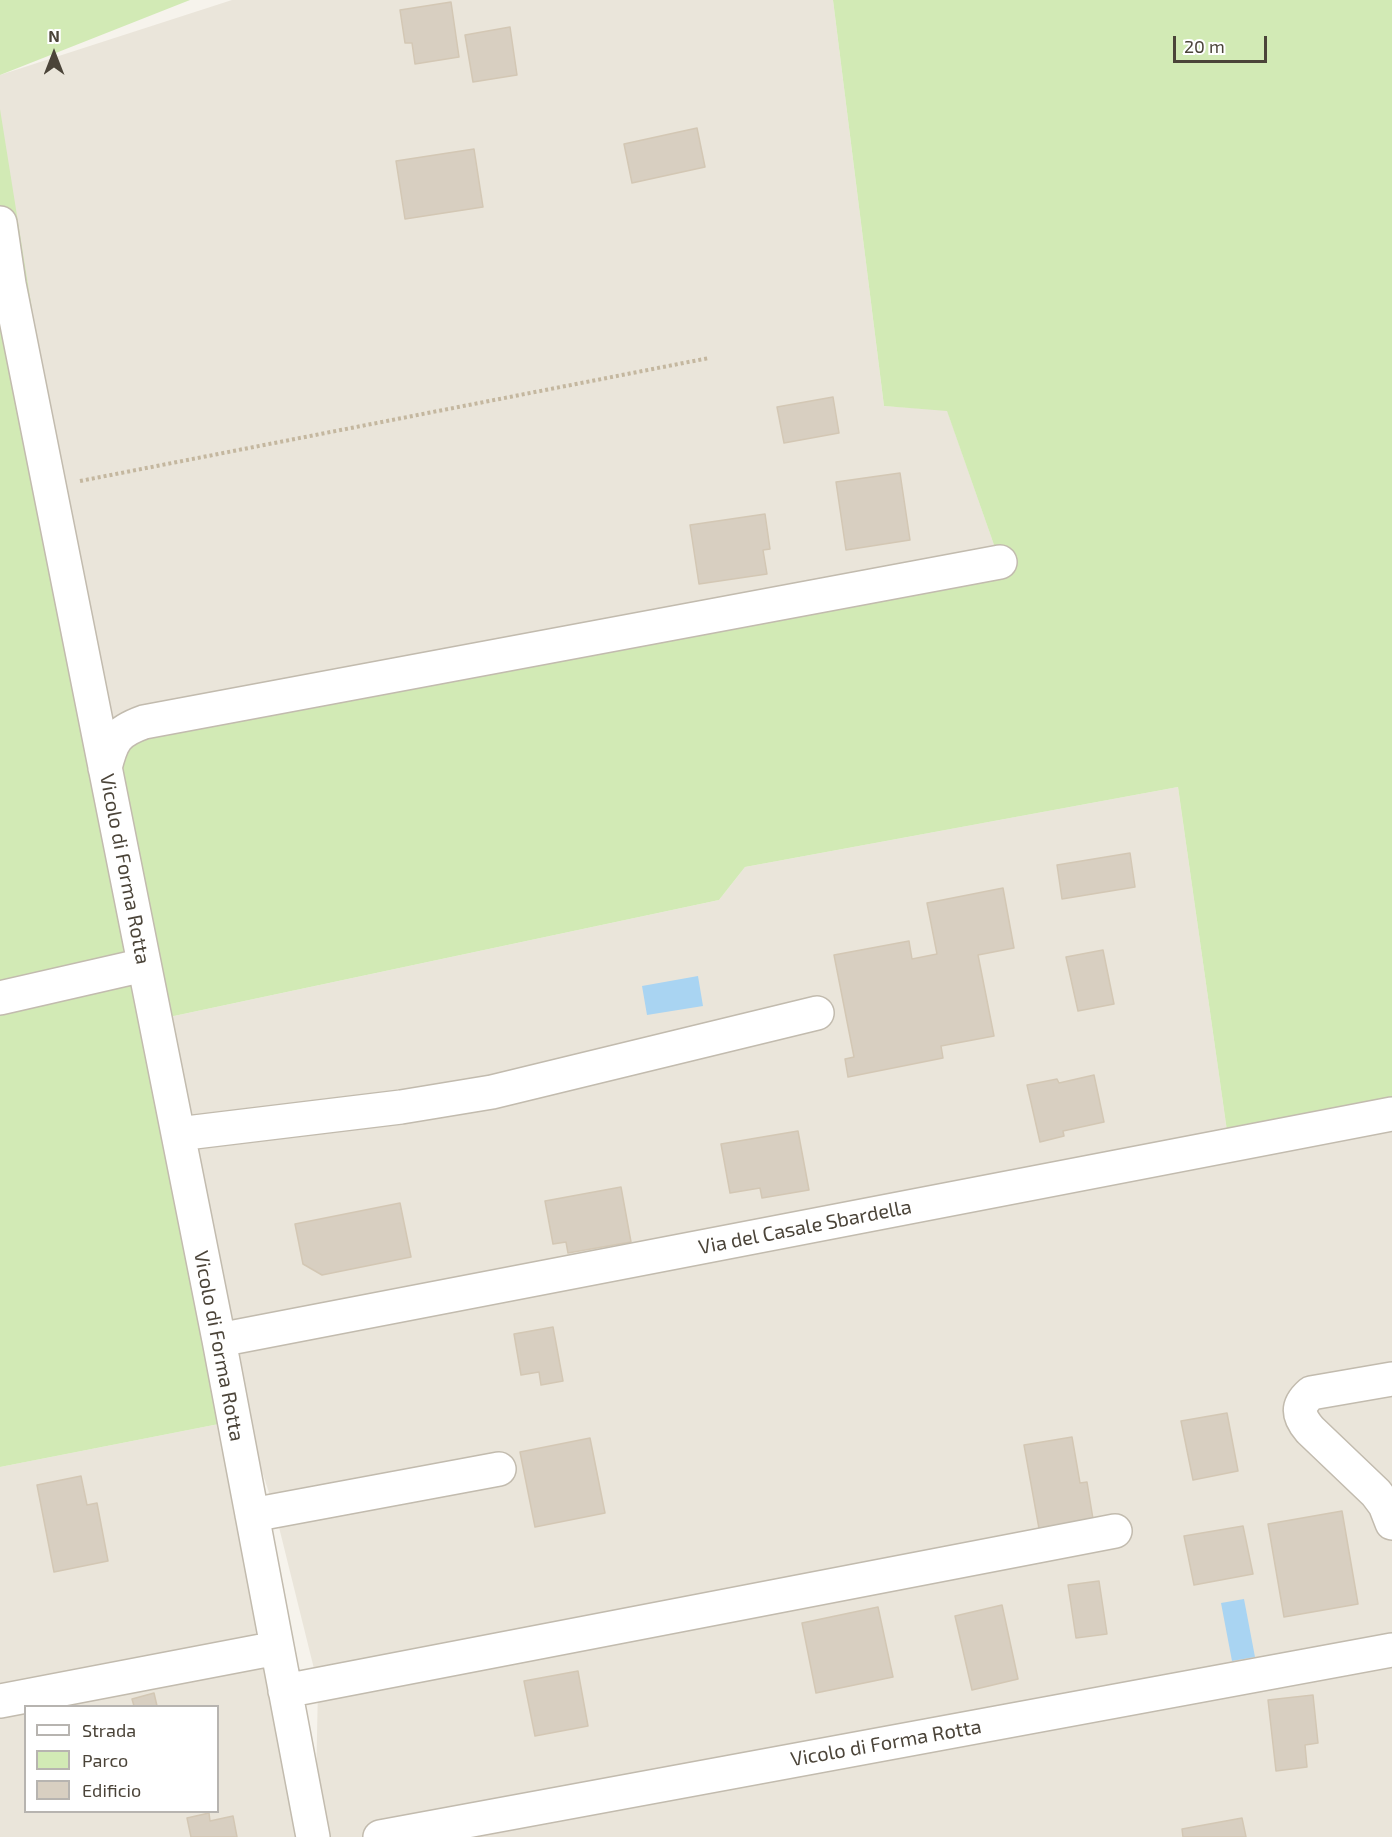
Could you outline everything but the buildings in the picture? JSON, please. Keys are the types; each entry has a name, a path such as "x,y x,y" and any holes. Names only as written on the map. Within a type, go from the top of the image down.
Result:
{"street":[{"name":"Vicolo di Forma Rotta","path":"0,223 9,284 219,1340 313,1837"},
{"path":"105,768 112,741 129,727 144,722 1000,562"},
{"path":"0,998 144,965"},
{"path":"178,1134 401,1107 492,1092 818,1013"},
{"name":"Via del Casale Sbardella","path":"219,1340 1392,1114"},
{"path":"1392,1379 1311,1393 1302,1401 1299,1410 1301,1420 1310,1430 1376,1493 1385,1505 1392,1523"},
{"path":"252,1515 499,1469"},
{"path":"285,1691 1115,1531"},
{"path":"0,1701 277,1648"},
{"name":"Vicolo di Forma Rotta","path":"380,1837 1392,1650"}],"path":[{"path":"49,487 709,358"}],"shaded area":[{"path":"232,0 833,0 884,406 947,410 1000,562 105,768 0,223 0,75"},
{"path":"1178,787 1229,1145 1392,1114 1392,1837 315,1837 318,1685 275,1511 219,1340 155,1020 719,900 745,867"},
{"path":"234,1421 313,1837 0,1837 0,1467"}],"green space":[{"path":"0,0 190,0 0,75"},
{"path":"833,0 1392,0 1392,1114 1229,1145 1178,787 745,867 719,900 155,1020 234,1421 0,1467 0,109 105,767 161,719 1000,562 947,411 884,406"}],"water":[{"path":"698,976 703,1006 647,1015 642,986"},
{"path":"1244,1599 1255,1657 1232,1661 1221,1603"}]}
